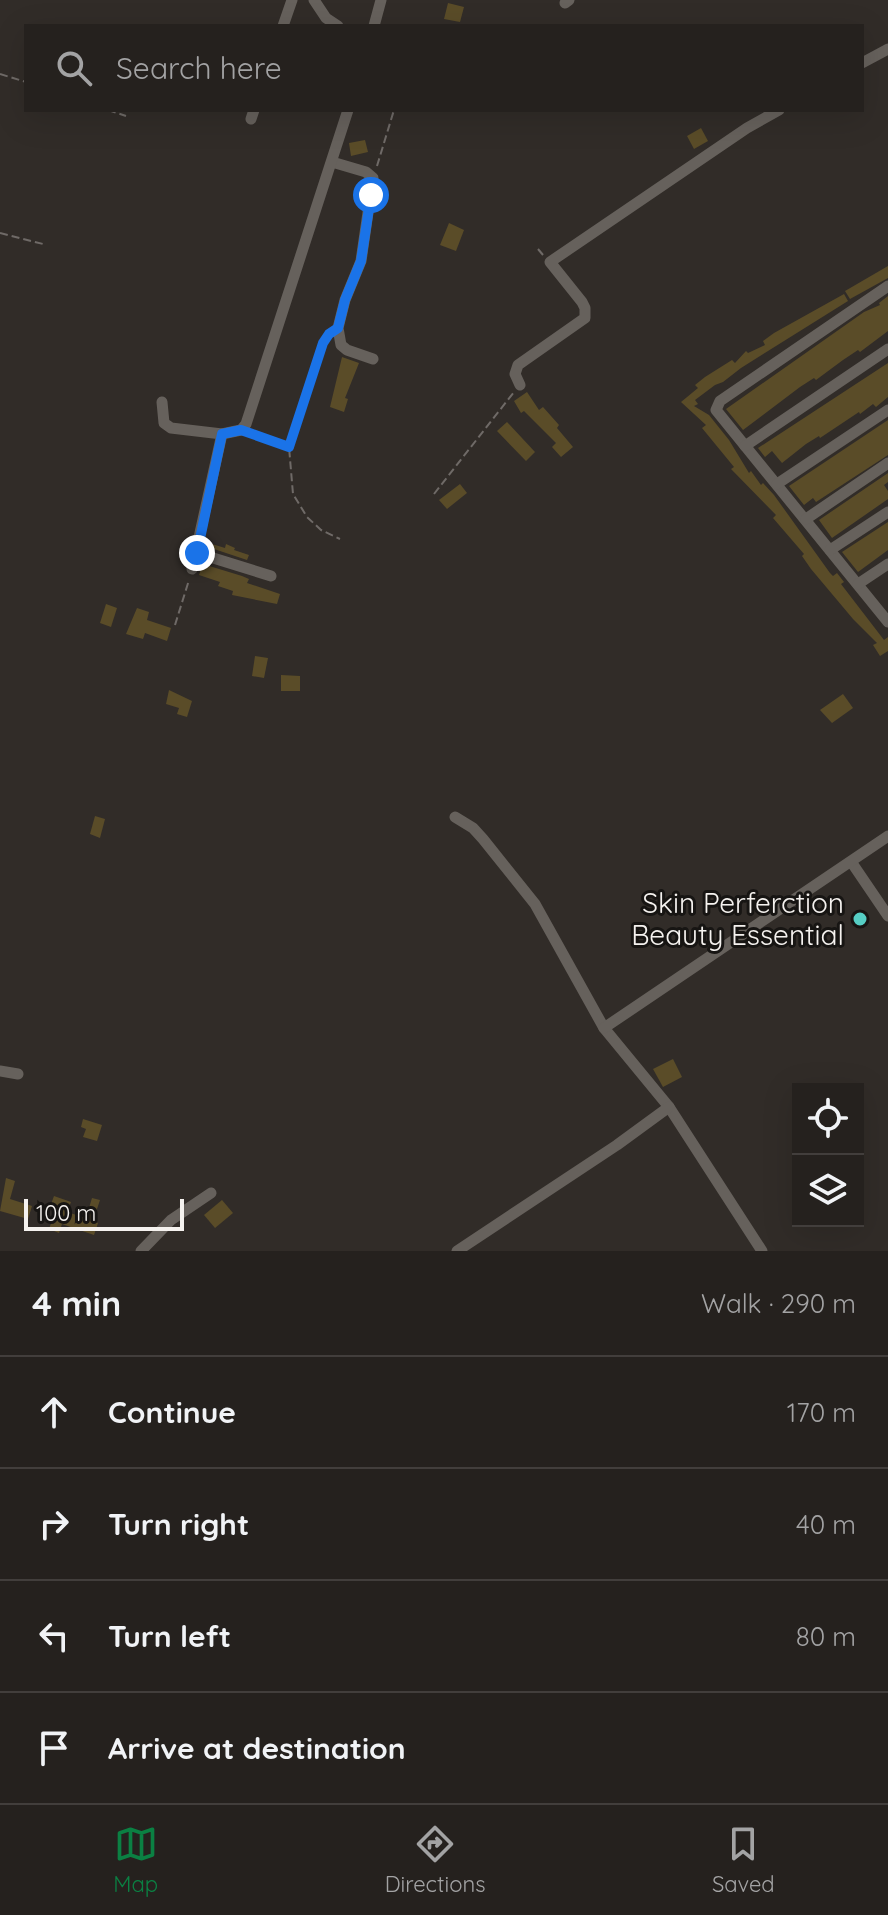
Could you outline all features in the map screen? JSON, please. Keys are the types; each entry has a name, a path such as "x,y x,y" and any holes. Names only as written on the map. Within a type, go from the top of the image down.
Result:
{"street":[{"path":"284,24 292,0"},
{"path":"314,0 326,18 335,24"},
{"path":"375,24 381,0"},
{"path":"864,62 888,49"},
{"path":"162,402 161,415 164,423 171,428 222,434 241,430 249,417 347,112"},
{"path":"520,385 515,374 518,365 585,318 582,302 550,262 747,128 775,112"},
{"path":"332,162 366,172 373,178 361,261 345,300 338,328 338,337 347,350 373,359"},
{"path":"888,286 718,404 717,413 888,622"},
{"path":"745,446 888,349"},
{"path":"777,484 888,410"},
{"path":"190,575 222,434"},
{"path":"806,519 888,463"},
{"path":"830,550 888,512"},
{"path":"197,553 271,576"},
{"path":"858,584 888,564"},
{"path":"455,817 473,828 535,904 604,1028 669,1107 762,1251"},
{"path":"604,1028 888,836"},
{"path":"852,863 888,916"},
{"path":"0,1071 18,1074"},
{"path":"457,1251 669,1107"},
{"path":"141,1251 171,1220 211,1193"}],"path":[{"path":"0,74 24,81"},
{"path":"114,112 126,116"},
{"path":"373,178 393,112"},
{"path":"0,233 43,244"},
{"path":"338,328 323,343 289,447 293,494 307,517 321,530 340,539"},
{"path":"434,494 520,385"},
{"path":"241,430 289,447"},
{"path":"175,625 190,575"}],"building":[{"path":"448,3 464,7 460,22 444,19"},
{"path":"701,128 708,141 694,149 687,136"},
{"path":"365,140 368,152 351,156 349,143"},
{"path":"449,223 464,230 456,251 440,245"},
{"path":"888,266 888,278 850,299 845,291"},
{"path":"844,294 848,301 715,385 695,400 698,404 694,406 709,415 749,473 751,471 761,485 763,483 774,495 830,573 833,576 837,573 844,582 841,584 884,640 888,637 888,651 880,656 873,645 877,643 811,569 802,556 804,554 773,518 776,515 731,469 734,467 702,428 706,425 681,402 698,388 695,385 705,377 732,360 735,363 746,351 748,353 765,345 763,341 774,333"},
{"path":"888,296 888,331 860,352 858,350 816,380 814,378 800,387 743,430 726,409 864,312 880,305"},
{"path":"342,357 359,363 345,398 348,399 344,412 330,407"},
{"path":"888,363 888,397 876,407 873,404 859,412 806,444 782,463 772,451 765,457 758,448"},
{"path":"527,392 539,410 543,407 559,425 557,428 573,447 561,457 552,447 556,443 524,411 521,413 514,401"},
{"path":"888,420 888,455 816,502 813,498 804,505 789,486"},
{"path":"507,422 535,452 526,461 497,431"},
{"path":"888,473 888,482 884,485 888,499 832,538 819,520"},
{"path":"460,484 467,493 447,509 439,500"},
{"path":"888,522 888,550 858,572 842,552"},
{"path":"212,544 225,548 226,544 249,555 247,560 211,548"},
{"path":"202,566 242,576 249,579 247,583 280,594 277,604 232,595 233,591 218,586 220,582 199,575"},
{"path":"106,604 117,608 111,627 100,623"},
{"path":"137,608 149,612 147,620 171,628 167,641 145,633 143,639 126,634"},
{"path":"255,656 268,658 264,678 252,676"},
{"path":"281,675 300,676 300,691 281,691"},
{"path":"169,690 192,701 187,717 177,714 179,708 166,704"},
{"path":"843,694 853,708 832,723 820,710"},
{"path":"95,816 105,819 100,838 90,834"},
{"path":"673,1059 682,1077 663,1087 653,1069"},
{"path":"83,1119 102,1125 97,1141 83,1137 86,1129 81,1127"},
{"path":"6,1178 15,1181 10,1199 32,1206 28,1219 0,1211"},
{"path":"54,1196 71,1202 67,1212 86,1218 92,1198 100,1200 93,1221 98,1223 94,1235 62,1224 59,1233 49,1229 56,1209 50,1207"},
{"path":"222,1200 233,1213 215,1228 204,1215"}],"place":[{"name":"Skin Perferction Beauty Essential","path":"860,919"}],"route":[{"path":"197,553 222,434 241,430 289,447 323,343 338,328 345,300 361,261 371,195"}]}
